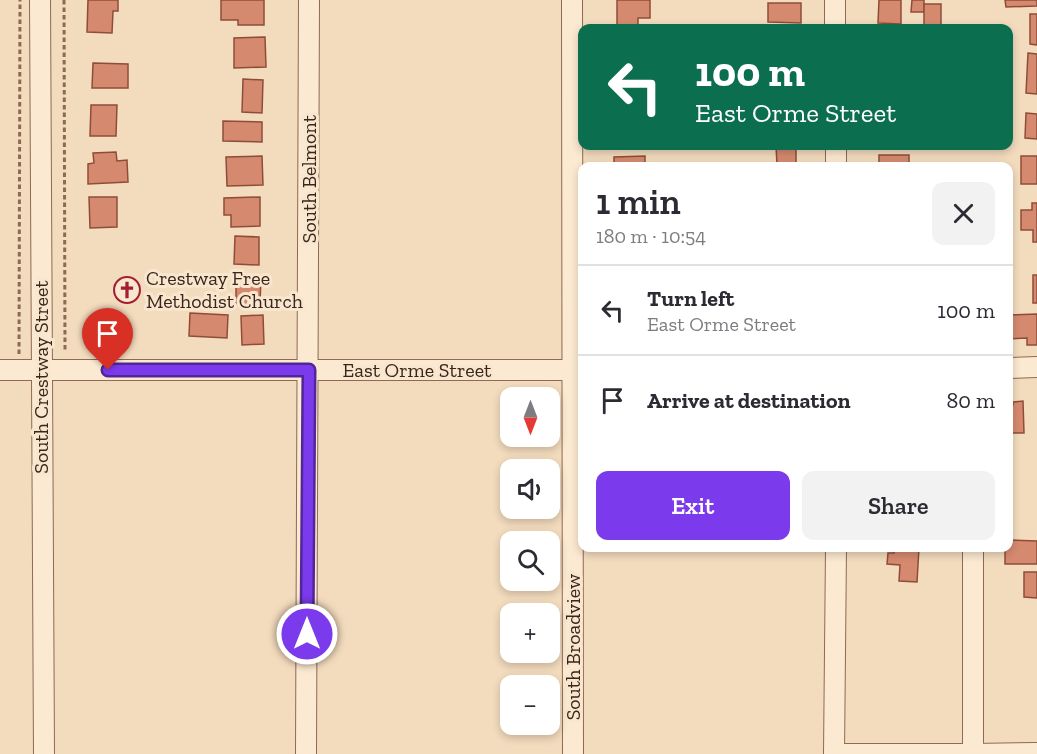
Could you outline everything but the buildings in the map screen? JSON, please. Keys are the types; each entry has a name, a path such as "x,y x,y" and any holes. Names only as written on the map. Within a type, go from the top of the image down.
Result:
{"street":[{"name":"South Crestway Street","path":"40,0 40,370 44,754"},
{"name":"South Belmont","path":"306,754 309,0"},
{"name":"South Broadview","path":"572,0 578,370 573,754"},
{"path":"835,0 835,24"},
{"path":"1013,368 1037,367"},
{"name":"East Orme Street","path":"0,370 578,370"},
{"path":"836,552 834,754 1037,753"},
{"path":"972,754 973,552"}],"path":[{"path":"64,0 65,357"}],"place":[{"name":"Crestway Free Methodist Church","path":"127,290"}],"route":[{"path":"108,370 309,370 307,634"}]}
